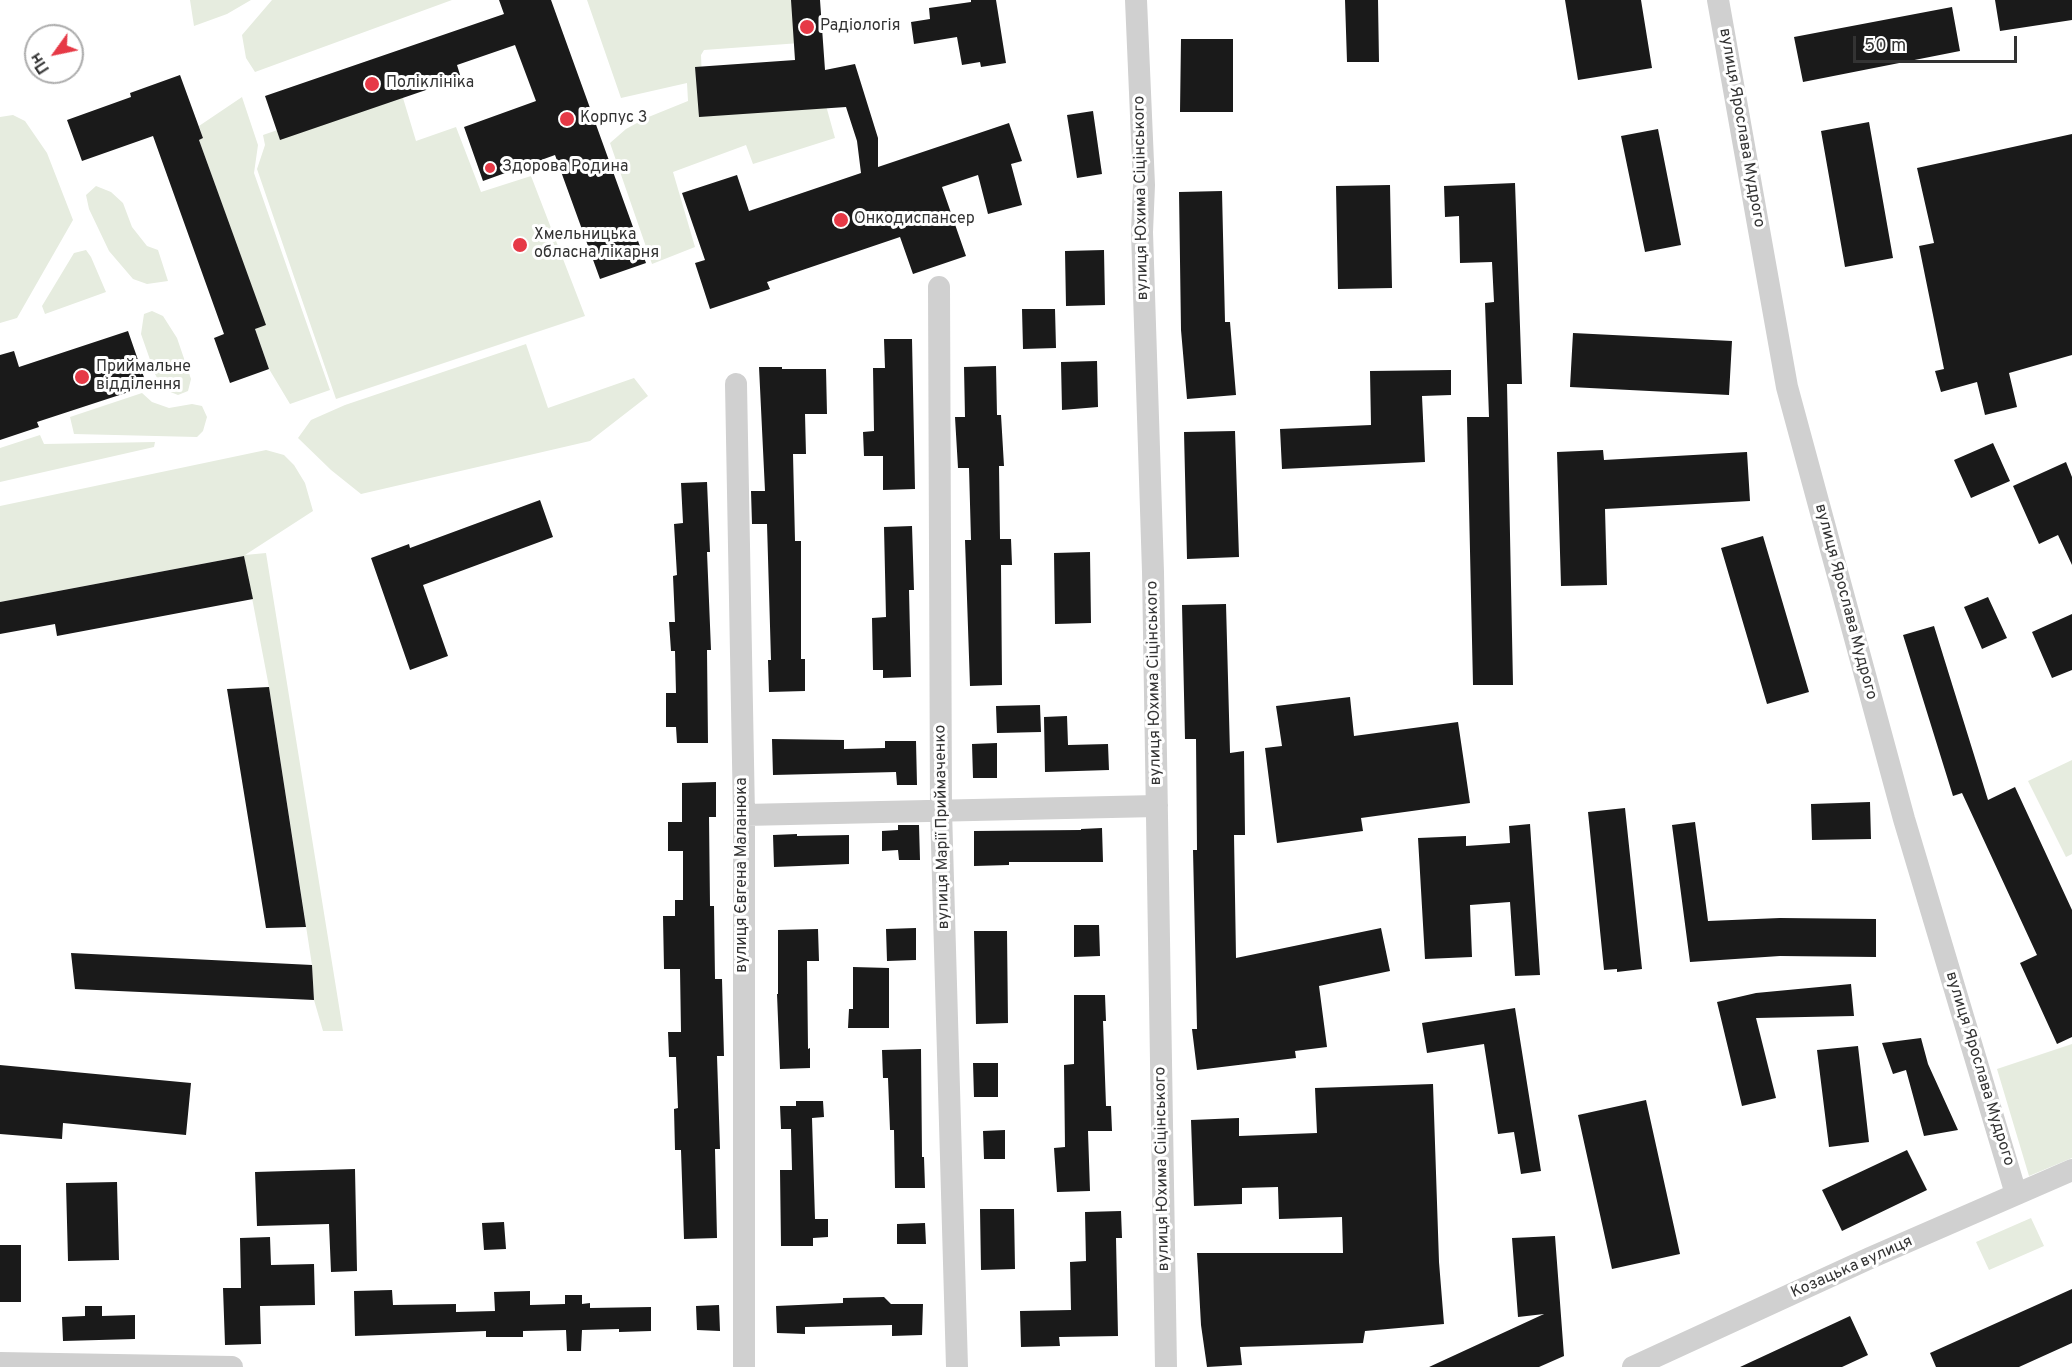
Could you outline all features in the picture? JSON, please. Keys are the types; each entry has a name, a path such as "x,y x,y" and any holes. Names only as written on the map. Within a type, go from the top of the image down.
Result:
{"street":[{"name":"вулиця Юхима Сіцінського","path":"1136,0 1144,185 1142,232 1153,561 1166,1367"},
{"name":"вулиця Ярослава Мудрого","path":"1718,0 1787,387 1904,819 2016,1194"},
{"name":"вулиця Марії Приймаченко","path":"939,287 941,810 957,1367"},
{"name":"вулиця Євгена Маланюка","path":"736,384 744,815 744,1367"},
{"path":"744,815 1157,807"},
{"name":"Козацька вулиця","path":"1633,1367 2072,1170"},
{"path":"0,1363 232,1367"}],"shaded area":[{"path":"190,0 251,0 227,14 194,26"},
{"path":"272,0 452,0 255,72 246,58 242,35"},
{"path":"587,0 797,0 800,43 704,50 701,55 703,105 825,102 835,138 753,164 746,145 673,172 695,247 652,264 610,143 626,129 646,118 688,101 687,83 621,98"},
{"path":"400,88 416,141 456,127 481,192 531,176 585,316 336,399 257,169 265,145 263,135"},
{"path":"242,97 258,145 254,173 330,390 290,404 269,369 255,329 265,324 199,140 203,138 199,126"},
{"path":"13,115 25,121 47,153 73,220 17,318 0,323 0,117"},
{"path":"96,186 111,192 123,203 132,227 147,246 158,250 168,281 147,284 133,279 109,251 89,209 86,195"},
{"path":"86,250 106,292 45,314 42,306 74,253"},
{"path":"152,311 163,316 177,338 191,379 188,391 178,395 163,389 155,374 141,334 144,314"},
{"path":"526,344 548,408 634,378 648,396 590,441 361,494 331,470 298,438 311,420 345,405"},
{"path":"142,393 152,402 169,408 192,404 202,406 207,417 203,431 197,437 74,434 70,417"},
{"path":"40,435 44,444 155,442 154,447 0,482 0,448"},
{"path":"266,450 284,455 294,465 305,483 313,511 245,555 266,553 343,1031 323,1031 314,1000 312,965 269,687 244,556 0,602 0,506"},
{"path":"2072,760 2072,854 2066,857 2028,781"},
{"path":"2072,1044 2072,1158 2029,1176 1997,1069"},
{"path":"2031,1218 2044,1246 1989,1270 1976,1242"}],"building":[{"path":"499,0 551,0 646,263 600,279 555,155 483,181 464,127 536,101 515,45 457,65 461,78 280,140 265,96 504,14"},
{"path":"791,0 820,0 825,70 855,64 878,138 878,167 1009,123 1022,161 1011,164 1022,205 988,214 978,175 942,187 966,256 913,274 900,237 767,282 770,289 710,309 695,263 705,260 682,193 737,175 749,211 861,173 857,141 846,107 699,117 695,67 795,60"},
{"path":"971,0 996,0 1006,63 981,67 980,62 962,65 957,37 914,44 911,22 930,19 929,8 971,2"},
{"path":"1345,0 1378,0 1379,62 1347,62"},
{"path":"1565,0 1641,0 1652,68 1578,80"},
{"path":"1995,0 2072,0 2072,20 2000,31"},
{"path":"1952,7 1960,51 1803,82 1794,37"},
{"path":"1181,39 1233,39 1233,112 1180,112"},
{"path":"180,75 203,138 199,140 266,325 255,329 269,369 230,383 214,338 224,334 153,136 82,161 67,120 131,97 130,93"},
{"path":"1093,111 1102,174 1077,178 1067,115"},
{"path":"1869,122 1893,258 1845,267 1821,131"},
{"path":"1658,129 1681,245 1645,252 1621,136"},
{"path":"2072,134 2072,355 2009,373 2017,407 1985,415 1977,382 1941,392 1935,371 1944,369 1919,246 1934,243 1917,168"},
{"path":"1515,183 1522,384 1507,384 1513,685 1473,685 1467,417 1489,417 1485,303 1494,302 1492,262 1460,263 1459,216 1445,217 1444,186"},
{"path":"1390,185 1392,288 1338,289 1336,186"},
{"path":"1222,191 1225,322 1230,322 1236,395 1187,399 1181,330 1179,192"},
{"path":"1104,250 1105,305 1066,306 1065,251"},
{"path":"1022,309 1055,309 1056,348 1023,349"},
{"path":"128,331 147,386 37,422 39,427 0,440 0,355 14,351 19,367"},
{"path":"1573,333 1732,341 1729,395 1570,387"},
{"path":"884,339 912,339 915,489 883,490 883,456 864,456 863,432 874,431 873,368 885,368"},
{"path":"1097,361 1098,407 1062,410 1061,362"},
{"path":"996,366 997,415 1001,415 1004,466 999,466 1000,539 1011,539 1012,565 1001,565 1002,685 970,686 965,540 971,540 969,468 958,468 955,417 965,417 964,367"},
{"path":"759,367 826,369 827,414 805,414 806,454 793,454 795,541 801,541 801,659 805,659 805,691 769,692 768,660 771,660 767,524 752,524 751,491 765,491"},
{"path":"1451,370 1451,395 1422,396 1425,462 1282,469 1280,429 1371,425 1370,371"},
{"path":"1235,431 1239,557 1187,559 1184,432"},
{"path":"1993,443 2010,481 1971,498 1954,460"},
{"path":"1603,450 1604,460 1747,452 1750,501 1605,509 1607,585 1561,586 1557,452"},
{"path":"2066,462 2072,477 2072,565 2058,535 2039,544 2013,486"},
{"path":"707,482 711,650 707,650 708,743 677,743 676,727 666,727 666,693 676,693 675,651 671,651 669,622 675,622 673,576 677,575 674,524 683,523 681,483"},
{"path":"540,500 553,537 423,585 448,656 410,670 371,558 409,544 410,548"},
{"path":"912,526 914,590 909,590 911,677 883,678 883,670 873,670 872,618 886,617 884,527"},
{"path":"1763,536 1809,692 1767,704 1721,548"},
{"path":"1090,552 1091,623 1055,624 1054,553"},
{"path":"244,556 253,599 57,636 55,624 0,634 0,602"},
{"path":"1988,597 2007,638 1982,649 1964,607"},
{"path":"1226,604 1230,753 1244,751 1245,835 1234,835 1236,958 1381,928 1390,971 1319,986 1327,1047 1295,1051 1296,1058 1197,1070 1192,1029 1197,1029 1193,850 1197,850 1196,739 1185,739 1182,605"},
{"path":"2072,614 2072,670 2052,678 2032,632"},
{"path":"1934,626 1988,800 2015,787 2072,910 2072,1037 2057,1044 2020,963 2037,955 1962,793 1953,796 1903,635"},
{"path":"269,687 306,927 266,928 227,689"},
{"path":"1350,697 1354,736 1458,722 1470,803 1361,818 1363,831 1277,843 1265,748 1282,746 1276,706"},
{"path":"1040,705 1041,732 997,733 996,706"},
{"path":"1067,716 1068,745 1108,744 1109,770 1045,772 1044,717"},
{"path":"772,739 844,740 844,749 885,748 885,741 916,741 917,785 897,785 896,772 773,775"},
{"path":"997,743 997,778 973,778 972,744"},
{"path":"716,782 716,817 709,817 710,906 714,906 715,979 722,979 724,1056 717,1056 720,1149 715,1149 717,1238 684,1239 681,1150 675,1150 674,1109 678,1108 676,1057 669,1057 668,1032 681,1032 680,969 664,969 663,916 675,916 675,900 683,900 683,851 668,851 668,822 682,822 682,783"},
{"path":"1870,802 1871,839 1812,840 1811,804"},
{"path":"1625,808 1642,969 1617,972 1617,969 1604,970 1588,812"},
{"path":"1695,822 1708,921 1780,918 1876,919 1876,957 1780,956 1690,962 1672,825"},
{"path":"1530,824 1540,975 1515,976 1510,902 1470,905 1472,957 1425,959 1418,838 1466,836 1466,846 1510,843 1509,826"},
{"path":"898,825 919,825 920,860 899,860 898,850 882,851 882,831 898,830"},
{"path":"1102,828 1103,862 1009,862 1009,865 974,866 974,831"},
{"path":"797,834 797,836 849,835 849,864 774,867 773,835"},
{"path":"1074,925 1099,925 1100,956 1074,957"},
{"path":"916,928 916,960 887,961 886,929"},
{"path":"818,929 819,961 807,961 810,1068 780,1069 777,994 778,930"},
{"path":"974,931 1007,931 1008,1023 976,1024"},
{"path":"71,953 312,965 314,1000 75,989"},
{"path":"853,967 889,968 889,1028 848,1028 849,1009 853,1009"},
{"path":"1851,984 1854,1016 1756,1018 1776,1098 1742,1106 1717,1002 1756,993"},
{"path":"1074,995 1105,995 1106,1021 1103,1021 1106,1106 1111,1106 1112,1131 1088,1131 1090,1191 1057,1192 1054,1148 1065,1147 1064,1065 1074,1064"},
{"path":"1515,1008 1541,1171 1521,1174 1514,1132 1498,1134 1484,1044 1427,1053 1422,1023"},
{"path":"1921,1038 1928,1064 1958,1130 1924,1136 1906,1070 1893,1074 1882,1043"},
{"path":"1858,1046 1869,1142 1829,1147 1817,1050"},
{"path":"921,1049 922,1157 924,1157 925,1188 895,1188 894,1130 890,1130 888,1078 883,1078 882,1050"},
{"path":"973,1063 998,1063 998,1097 974,1097"},
{"path":"0,1065 191,1083 186,1135 63,1123 62,1139 0,1134"},
{"path":"1433,1084 1439,1262 1444,1324 1365,1331 1363,1343 1240,1347 1242,1365 1207,1367 1201,1325 1197,1253 1343,1253 1342,1217 1279,1219 1278,1187 1242,1188 1242,1204 1194,1206 1191,1120 1239,1118 1239,1136 1317,1133 1315,1088"},
{"path":"1646,1100 1680,1254 1612,1269 1578,1115"},
{"path":"796,1101 823,1101 824,1117 812,1118 815,1219 828,1219 828,1237 813,1238 813,1246 781,1246 780,1170 792,1170 791,1129 781,1129 780,1106 796,1106"},
{"path":"1005,1130 1005,1159 984,1159 983,1131"},
{"path":"1907,1150 1927,1190 1842,1231 1822,1190"},
{"path":"355,1169 357,1271 331,1272 329,1224 257,1226 255,1172"},
{"path":"117,1182 119,1260 68,1261 66,1183"},
{"path":"980,1209 1014,1209 1015,1269 981,1270"},
{"path":"1121,1211 1122,1238 1116,1238 1118,1336 1059,1337 1060,1346 1021,1347 1020,1311 1071,1310 1070,1262 1086,1261 1085,1212"},
{"path":"504,1222 506,1249 484,1250 482,1223"},
{"path":"925,1223 926,1244 897,1244 897,1224"},
{"path":"1555,1236 1564,1356 1539,1367 1429,1367 1544,1314 1518,1317 1512,1238"},
{"path":"270,1237 271,1265 314,1264 315,1305 260,1306 261,1344 225,1345 223,1288 241,1288 240,1238"},
{"path":"0,1245 21,1245 21,1302 0,1302"},
{"path":"2072,1289 2072,1343 2019,1367 1936,1367 1930,1353"},
{"path":"392,1290 393,1305 456,1304 456,1312 495,1311 494,1292 530,1291 530,1305 565,1304 565,1295 582,1295 582,1304 590,1303 590,1308 651,1307 651,1331 582,1330 581,1351 567,1351 566,1330 523,1331 523,1337 486,1337 486,1331 355,1336 354,1291"},
{"path":"884,1297 891,1304 923,1304 922,1335 892,1336 892,1325 805,1327 805,1334 777,1333 776,1306 843,1303 843,1298"},
{"path":"719,1305 720,1331 697,1330 696,1306"},
{"path":"85,1306 102,1306 102,1316 135,1315 135,1339 63,1341 62,1317 85,1316"},
{"path":"1850,1316 1868,1355 1842,1367 1740,1367"}],"place":[{"name":"Радіологія","path":"807,27"},
{"name":"Поліклініка","path":"372,84"},
{"name":"Корпус 3","path":"567,119"},
{"name":"Здорова Родина","path":"490,168"},
{"name":"Онкодиспансер","path":"841,220"},
{"name":"Хмельницька обласна лікарня","path":"520,245"},
{"name":"Приймальне відділення","path":"82,377"}]}
